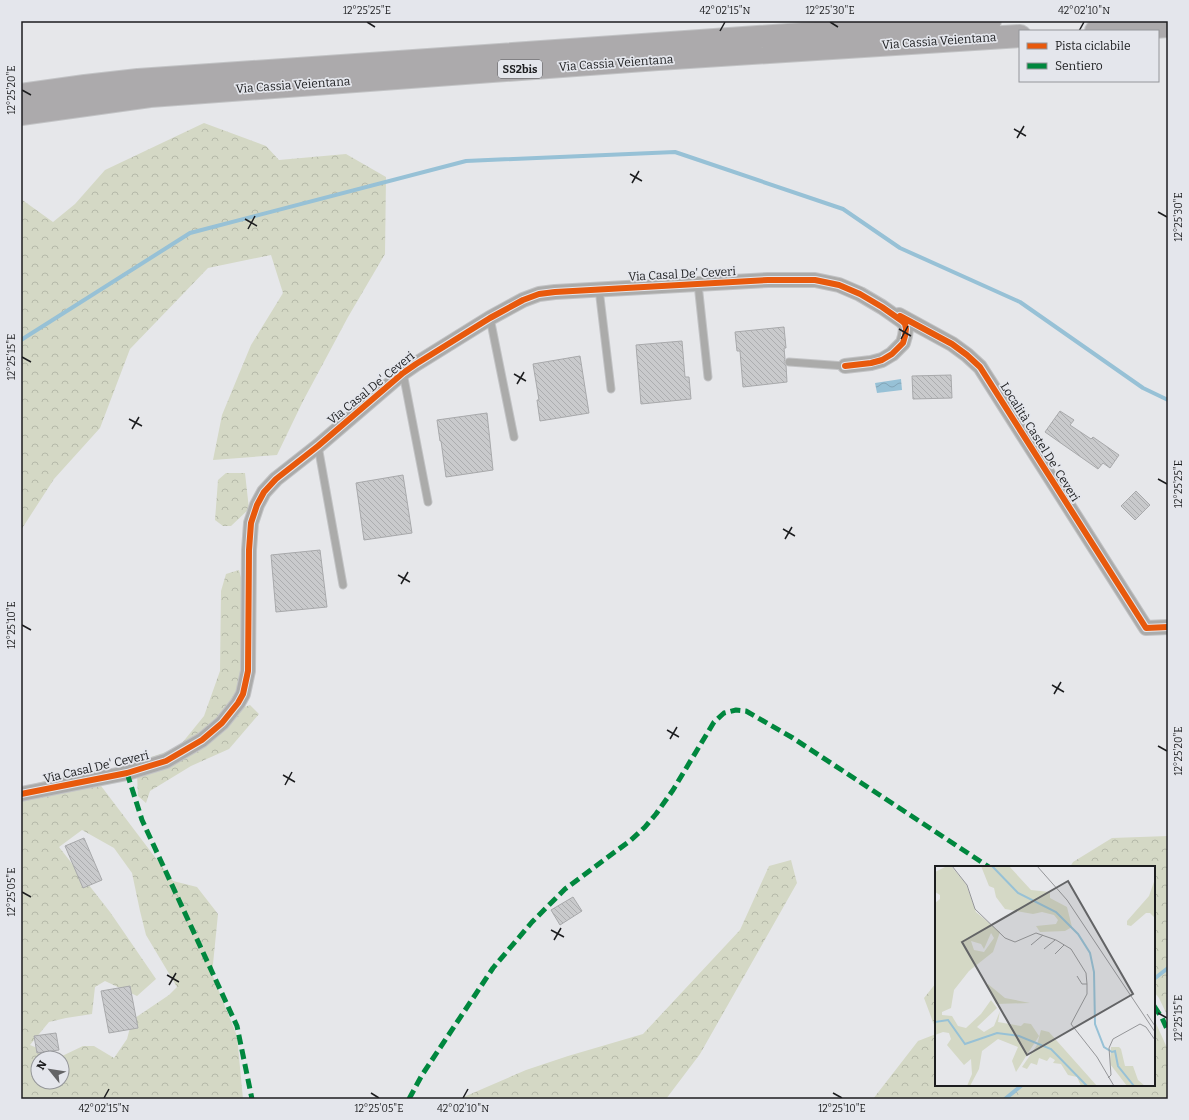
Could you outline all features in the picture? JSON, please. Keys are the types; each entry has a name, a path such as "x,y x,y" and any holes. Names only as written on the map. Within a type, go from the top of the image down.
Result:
{"highway":[{"name":"Via Cassia Veientana","path":"21,94 146,79 990,21"},
{"path":"1110,30 1168,26"},
{"name":"Via Cassia Veientana","path":"21,114 150,96 658,59 1019,36"}],"street":[{"name":"Via Casal De' Ceveri","path":"21,794 127,773 166,761 202,740 222,723 238,703 243,694 248,671 249,550 251,523 257,505 264,492 276,479 318,446 403,373 490,318 523,300 539,294 555,292 768,280 815,280 839,285 860,294 882,307 905,324 906,329 903,343 892,354 882,360 871,363 845,366"},
{"name":"Località Castel De' Ceveri","path":"860,294 952,344 980,367 1146,628 1168,627"}],"lane":[{"path":"698,284 708,378"},
{"path":"600,289 611,389"},
{"path":"490,318 514,437"},
{"path":"789,362 845,366"},
{"path":"403,373 428,502"},
{"path":"318,446 342,585"}],"green space":[{"path":"204,123 266,146 279,160 346,154 386,177 385,254 348,317 303,401 277,455 213,460 222,415 251,345 283,293 271,255 208,268 130,349 100,428 54,479 21,530 21,199 53,222 75,204 105,170"},
{"path":"226,473 245,473 249,509 231,526 223,526 215,520 218,480"},
{"path":"239,570 244,589 241,678 233,711 250,705 259,714 229,749 191,766 150,791 146,803 138,796 137,774 151,757 178,748 204,716 220,671 221,591 226,574"},
{"path":"89,770 173,881 197,887 218,914 212,974 237,1036 243,1099 21,1099 21,787","holes":["82,830 114,848 132,873 146,935 177,987 169,995 132,1020 127,1039 114,1058 94,1046 83,1046 70,1052 70,1090 30,1090 30,1050 42,1050 30,1045 49,1022 92,1014 95,987 105,981 137,996 156,979 110,912 59,847"]},
{"path":"1168,836 1168,1017 1159,998 1155,993 1155,866 1071,866 1073,862 1112,838"},
{"path":"791,860 797,883 700,1054 666,1099 459,1099 526,1070 643,1034 740,930 769,866"},
{"path":"935,984 935,1027 924,998"},
{"path":"1155,1021 1168,1050 1168,1099 873,1099 918,1041 935,1034 935,1086 1155,1086"}],"water":[{"path":"901,379 902,390 877,393 875,383"}],"building":[{"path":"784,327 786,348 784,348 784,362 786,365 787,382 743,387 740,351 737,351 735,332"},
{"path":"682,341 685,377 689,377 691,399 641,404 636,345"},
{"path":"580,356 589,413 540,421 537,400 539,400 533,364"},
{"path":"951,375 952,398 913,399 912,376"},
{"path":"1060,411 1074,420 1070,425 1091,439 1093,437 1119,455 1110,468 1103,463 1098,469 1045,432"},
{"path":"487,413 493,470 446,477 437,420"},
{"path":"403,475 412,533 364,540 356,483"},
{"path":"1136,491 1150,505 1135,520 1121,506"},
{"path":"320,550 327,607 276,612 271,555"},
{"path":"84,838 102,880 83,888 65,846"},
{"path":"573,897 582,911 560,925 551,910"},
{"path":"130,986 138,1028 109,1033 101,991"},
{"path":"56,1033 59,1050 36,1050 34,1036"}],"waterway":[{"path":"21,340 190,233 466,161 675,152 843,209 900,248 1020,302 1143,388 1168,400"},
{"path":"1155,978 1168,968"},
{"path":"1005,1099 1021,1086"}],"marked path":[{"path":"409,1099 422,1075 493,968 532,922 565,889 631,840 645,827 673,790 714,722 724,713 736,710 746,711 793,738 987,866"},
{"path":"127,773 142,820 237,1026 252,1099"},
{"path":"1155,1008 1168,1031"}],"cycle path":[{"path":"21,794 127,773 166,761 202,740 222,723 238,703 243,694 248,671 249,550 251,523 257,505 264,492 276,479 318,446 403,373 490,318 523,300 539,294 555,292 768,280 815,280 839,285 860,294 882,307 905,324 906,329 903,343 892,354 882,360 871,363 845,366"},
{"path":"900,316 952,344 980,367 1146,628 1168,627"}]}
